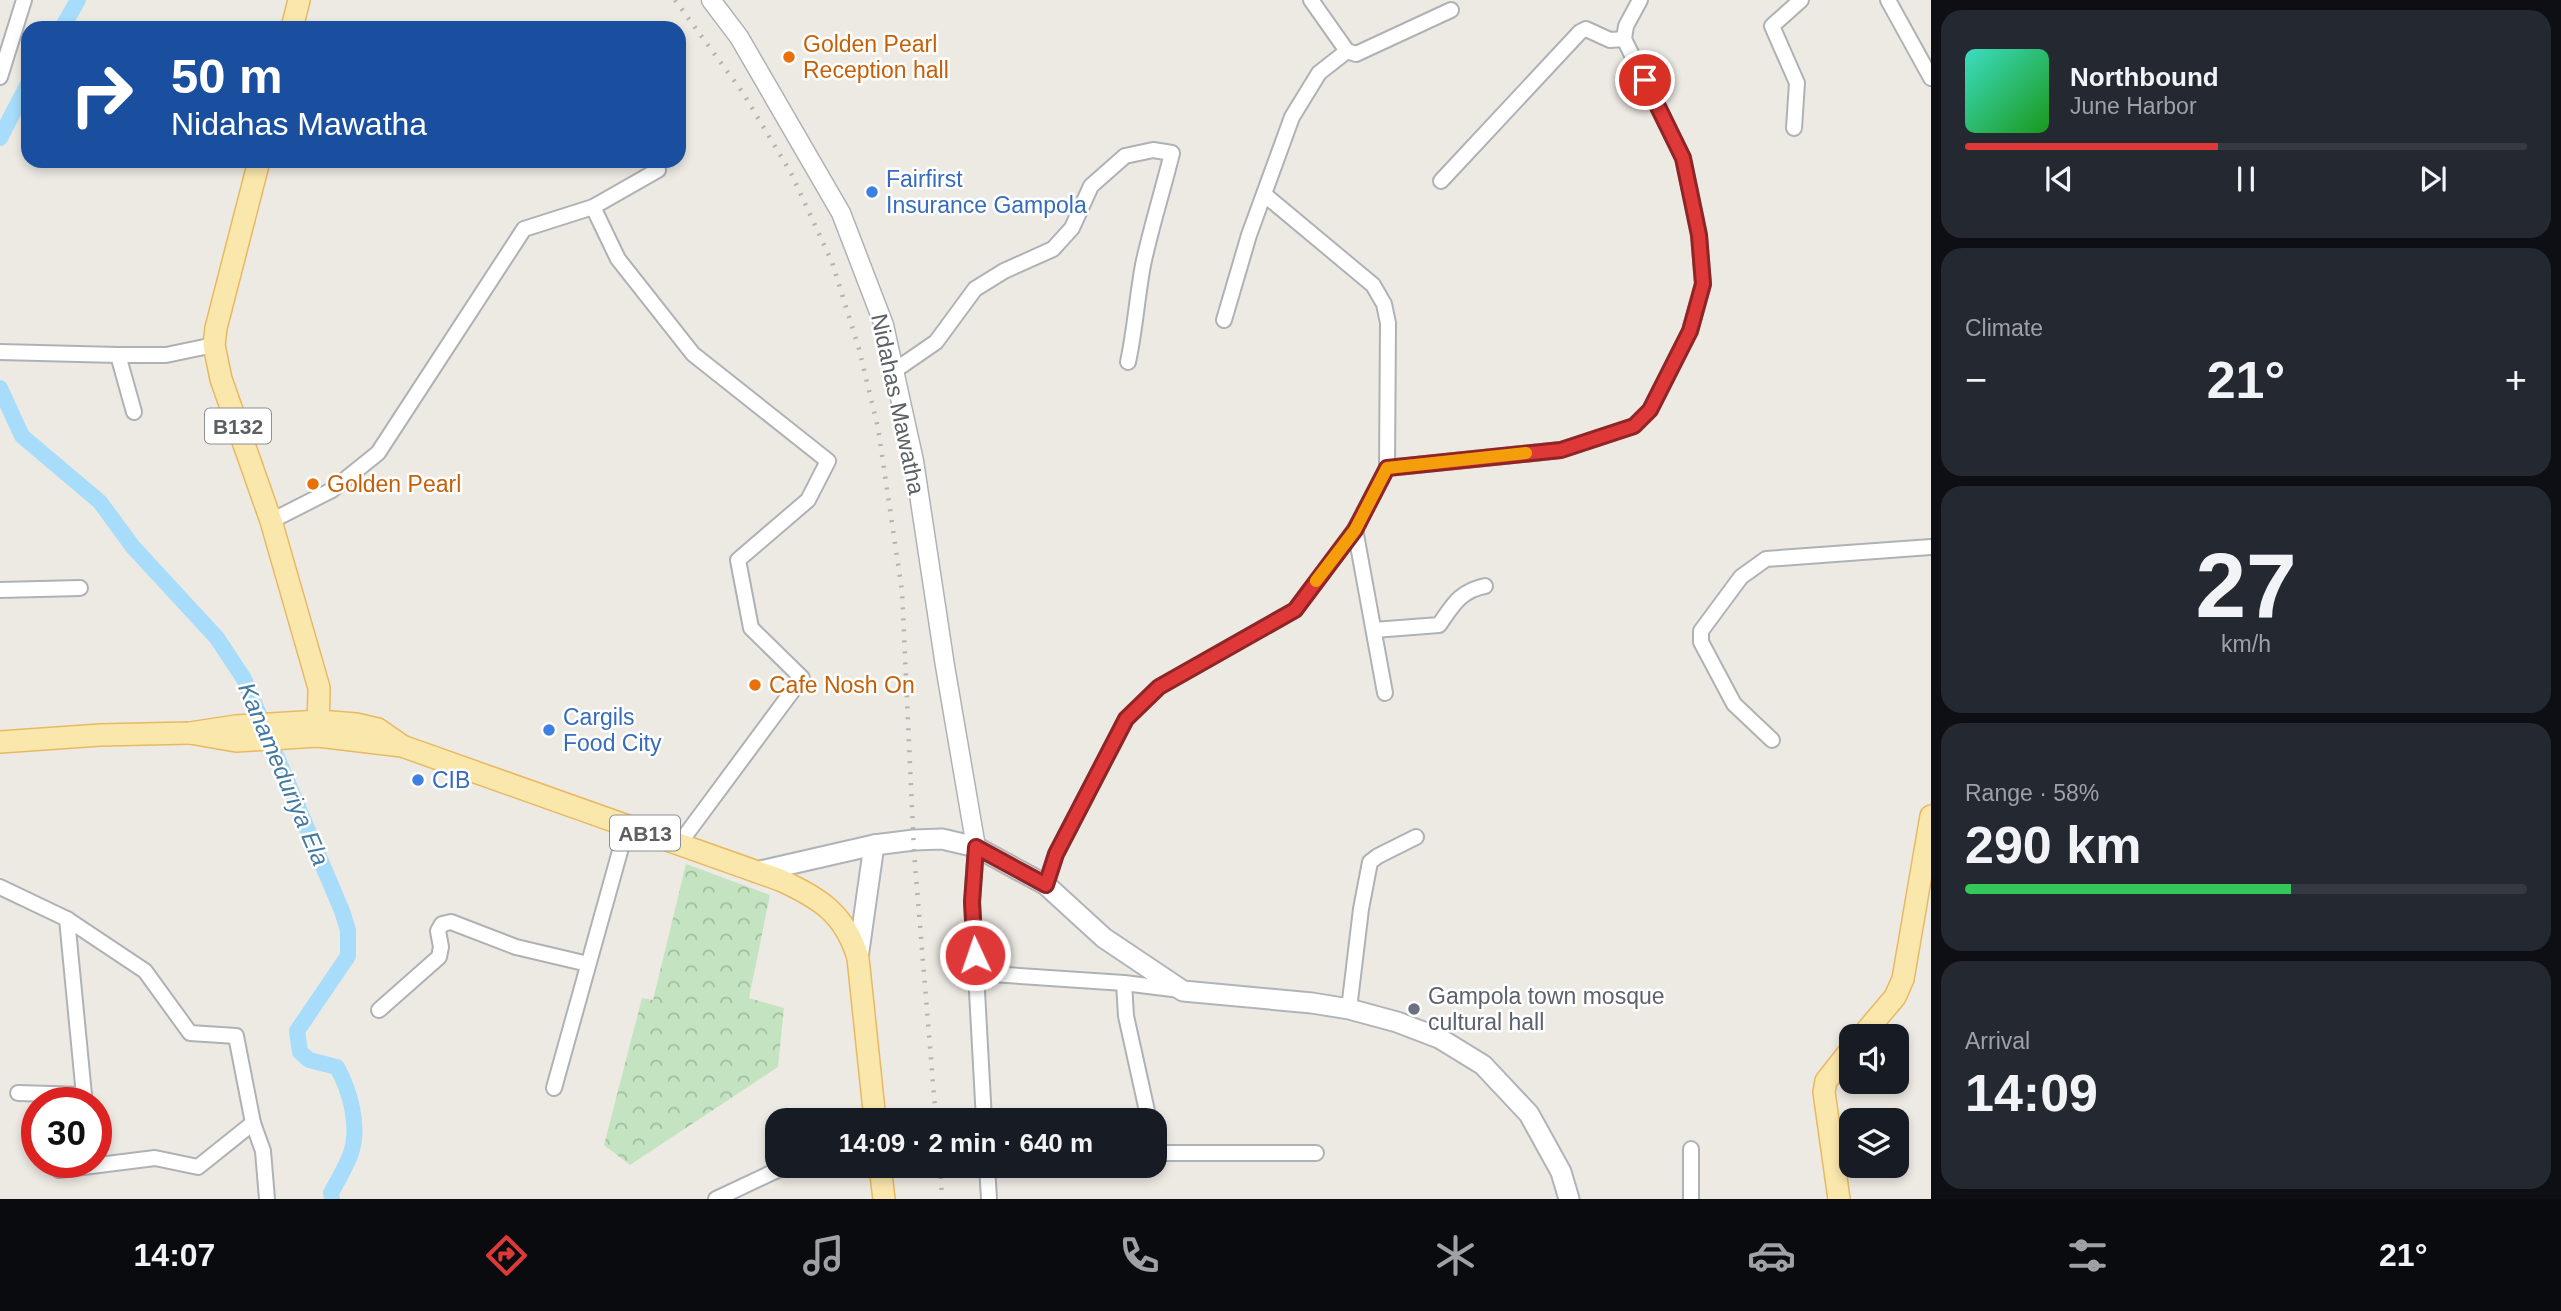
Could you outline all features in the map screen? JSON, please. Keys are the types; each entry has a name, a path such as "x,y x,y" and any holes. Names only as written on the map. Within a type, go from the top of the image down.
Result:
{"main road":[{"path":"294,21 299,0"},
{"name":"B132","path":"256,168 214,345 221,379 271,521 319,688 331,703 317,729"},
{"name":"AB13","path":"0,742 100,735 378,729 402,746 780,880 822,902 848,932 858,957 874,1108"},
{"path":"1872,1024 1895,997 1903,979 1931,816"},
{"path":"756,872 874,845 942,839 976,847 1046,885 1104,938 1183,991 1349,1009 1397,1022 1439,1038 1483,1065 1529,1114 1561,1172 1569,1199"},
{"path":"858,957 874,845"},
{"path":"1839,1063 1826,1081 1824,1092 1839,1199"},
{"path":"881,1178 884,1199"}],"street":[{"path":"0,77 24,0"},
{"name":"Nidahas Mawatha","path":"711,0 739,37 841,213 884,325 914,461 976,847"},
{"path":"1311,0 1347,51 1356,54 1451,10"},
{"path":"1387,468 1561,450 1634,426 1650,410 1690,331 1703,284 1699,235 1683,158 1624,39 1626,26 1640,0"},
{"path":"1794,128 1797,83 1772,26 1801,0"},
{"path":"1888,0 1931,78"},
{"path":"1441,181 1580,32 1587,29 1610,40 1624,39"},
{"path":"1224,320 1249,236 1292,117 1320,73 1347,51"},
{"path":"894,371 936,342 975,289 1004,271 1053,249 1072,228 1091,186 1125,156 1153,150 1172,153 1144,263 1128,362"},
{"path":"271,521 332,490 378,453 524,229 593,207 659,170"},
{"path":"1046,885 1056,854 1126,719 1159,687 1295,610 1355,530 1387,468 1388,323 1384,304 1373,285 1265,195"},
{"path":"593,207 618,258 692,354 828,461 808,500 738,561 751,628 802,678 679,844"},
{"path":"0,352 166,355 214,345"},
{"path":"118,355 134,412"},
{"path":"1355,530 1385,694"},
{"path":"1772,740 1734,704 1701,642 1702,631 1741,577 1766,559 1931,547"},
{"path":"1374,629 1439,625 1454,604 1469,590 1485,586"},
{"path":"0,590 80,588"},
{"path":"554,1088 627,827"},
{"path":"1349,1009 1361,909 1370,862 1416,837"},
{"path":"976,847 972,902 983,1108"},
{"path":"0,887 67,919 145,971 190,1033 236,1036 253,1123 264,1151 267,1199"},
{"path":"67,919 82,1087"},
{"path":"379,1010 439,957 441,947 438,931 442,924 451,922 516,947 588,964"},
{"path":"976,973 1124,983 1183,991"},
{"path":"1124,983 1126,1016 1146,1108"},
{"path":"112,1163 155,1158 198,1167 253,1123"},
{"path":"1691,1149 1691,1199"},
{"path":"1167,1153 1316,1153"},
{"path":"716,1199 765,1176"},
{"path":"988,1178 989,1199"}],"green space":[{"path":"686,864 770,895 749,998 784,1008 778,1067 630,1165 604,1145 642,998 653,1000"}],"waterway":[{"name":"Kanameduriya Ela","path":"66,21 78,0"},
{"name":"Kanameduriya Ela","path":"0,138 21,98"},
{"name":"Kanameduriya Ela","path":"0,388 22,436 100,502 133,547 217,638 244,679 342,911 348,930 348,956 297,1031 300,1052 309,1060 337,1067 352,1109 354,1143 331,1193 332,1199"}],"railway":[{"path":"675,0 743,93 791,173 832,262 859,349 878,428 902,591 914,852 935,1108"},
{"path":"941,1178 942,1199"}],"slow traffic":[{"path":"1316,581 1355,530 1387,468 1526,453"}],"place":[{"name":"Golden Pearl Reception hall","path":"789,57"},
{"name":"Fairfirst Insurance Gampola","path":"872,192"},
{"name":"Golden Pearl","path":"313,484"},
{"name":"Cafe Nosh On","path":"755,685"},
{"name":"Cargils Food City","path":"549,730"},
{"name":"CIB","path":"418,780"},
{"name":"Gampola town mosque cultural hall","path":"1414,1009"}],"route":[{"path":"975,955 972,902 976,847 1046,885 1056,854 1126,719 1159,687 1295,610 1355,530 1387,468 1561,450 1634,426 1650,410 1690,331 1703,284 1699,235 1683,158 1645,80"}]}
